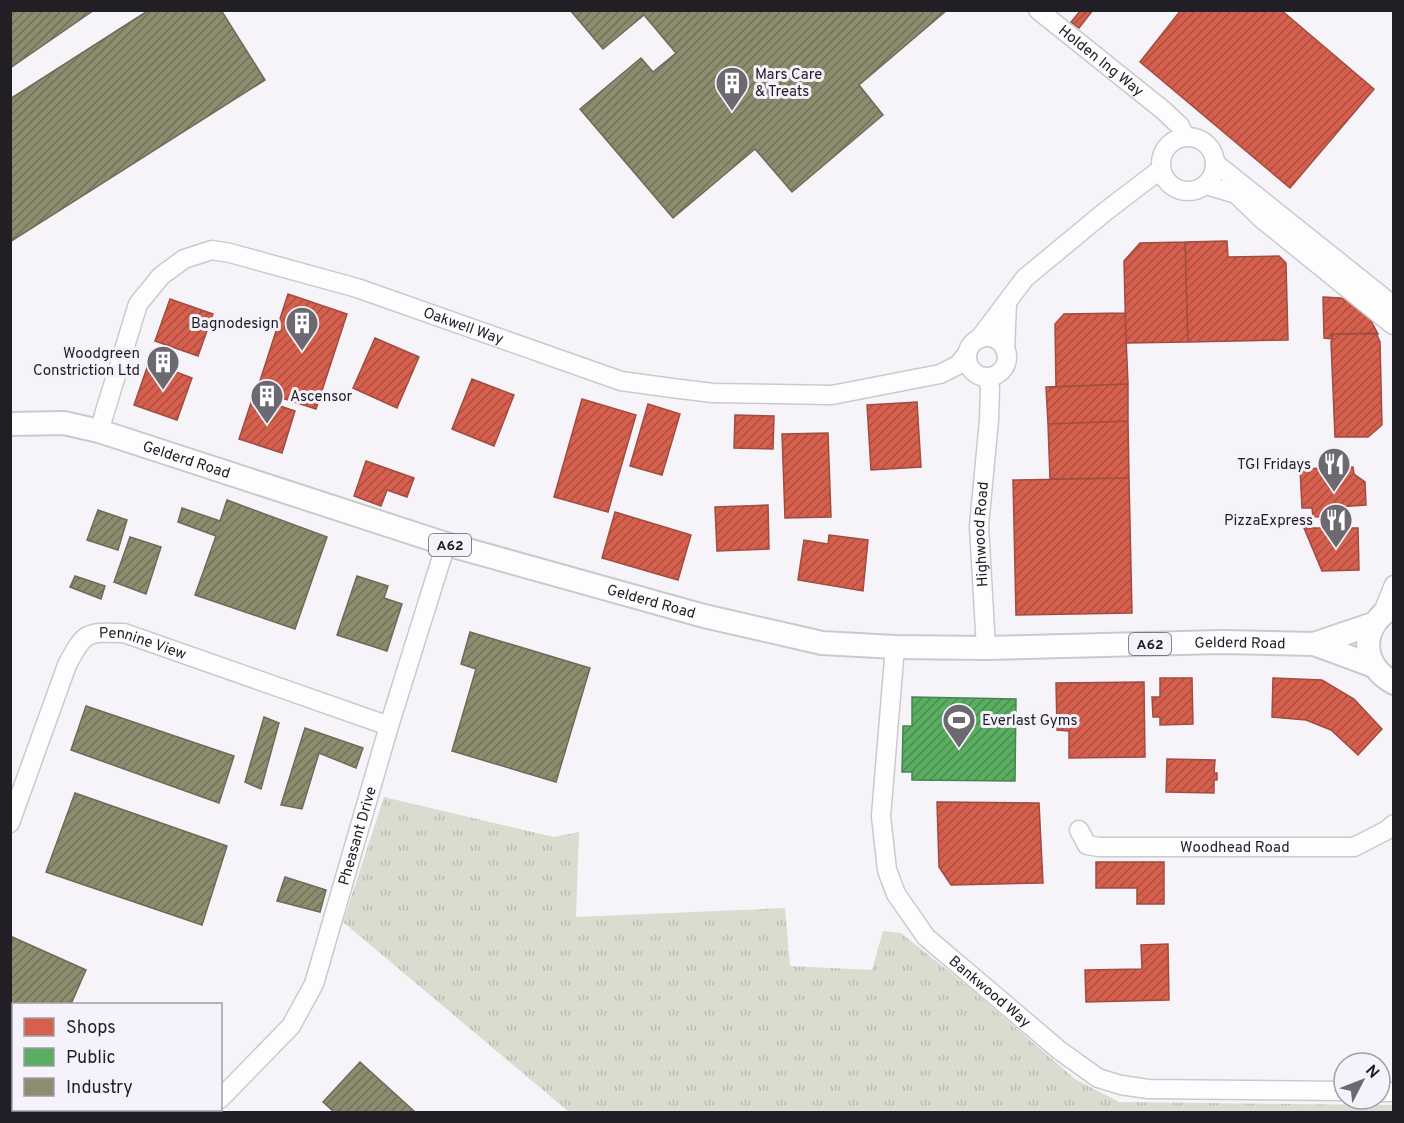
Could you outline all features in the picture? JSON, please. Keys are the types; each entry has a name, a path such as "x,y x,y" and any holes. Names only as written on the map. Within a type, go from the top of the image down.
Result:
{"main road":[{"name":"Gelderd Road","path":"10,424 64,423 99,431 446,544 704,616 822,643 986,648 1221,642 1314,644 1374,666 1392,685"},
{"name":"Gelderd Road","path":"1314,644 1383,614"},
{"path":"1374,666 1368,645 1383,614"}],"street":[{"name":"Holden Ing Way","path":"1038,10 1051,23 1163,110 1169,136 1177,141 1161,160 1161,169"},
{"path":"979,339 997,340 1004,359 999,373 982,375 969,366 968,354 974,343 1025,278 1161,169 1171,185 1179,190 1198,190 1206,185 1211,179 1215,163 1214,154 1202,141 1177,141"},
{"path":"1215,163 1394,306"},
{"path":"1124,200 1171,185"},
{"path":"1206,185 1236,194 1262,219 1393,325 1394,343"},
{"path":"1289,221 1286,225 1302,250"},
{"name":"Oakwell Way","path":"99,431 138,304 161,276 184,259 212,250 357,288 621,381 713,393 832,395 940,374 958,365 968,354"},
{"name":"Highwood Road","path":"989,420 1001,396 1007,303"},
{"name":"Oakwell Way","path":"940,374 955,377 982,375"},
{"name":"Highwood Road","path":"982,375 990,388 978,526 986,648"},
{"name":"Pheasant Drive","path":"222,1097 291,1026 314,984 389,726 446,544"},
{"path":"1383,614 1394,585"},
{"name":"Pennine View","path":"10,823 67,665 80,641 88,634 124,633 389,726"},
{"name":"Bankwood Way","path":"895,647 881,816 883,837 887,870 896,894 926,937 1059,1050 1098,1078 1121,1085 1148,1089 1332,1091"},
{"name":"Woodhead Road","path":"1079,830 1087,845 1099,847 1354,847 1394,824"}],"green space":[{"path":"384,797 554,837 579,832 576,917 785,908 790,966 872,970 883,931 901,933 972,990 1075,1079 1119,1102 1332,1104 1332,1111 1392,1111 1393,1105 1393,1112 569,1112 343,922"}],"building: Shops":[{"path":"1081,10 1093,10 1079,28 1071,22"},
{"path":"1181,10 1281,10 1374,89 1290,188 1140,62"},
{"path":"1227,241 1228,257 1279,256 1286,263 1288,340 1188,342 1185,242"},
{"path":"1185,242 1188,342 1126,343 1124,261 1140,243"},
{"name":"Bagnodesign","path":"288,294 347,314 316,409 257,390"},
{"path":"1323,297 1341,298 1353,303 1370,319 1378,334 1331,334 1332,339 1324,338"},
{"path":"170,299 213,314 198,356 155,341"},
{"path":"1125,313 1128,384 1056,387 1055,324 1064,314"},
{"path":"1376,333 1380,342 1382,425 1368,437 1335,437 1331,342 1333,334"},
{"path":"375,338 419,357 397,408 353,388"},
{"name":"Woodgreen Constriction Ltd","path":"149,362 192,378 177,420 134,405"},
{"path":"472,379 514,395 494,446 452,429"},
{"path":"1128,384 1128,421 1048,424 1046,387"},
{"name":"Ascensor","path":"253,397 295,411 282,453 239,439"},
{"path":"582,399 636,415 608,512 554,497"},
{"path":"917,402 921,467 871,470 867,405"},
{"path":"648,404 680,414 662,475 630,466"},
{"path":"735,415 774,416 773,449 734,448"},
{"path":"1128,421 1129,478 1050,479 1048,424"},
{"path":"828,433 831,517 785,518 782,434"},
{"path":"366,461 414,478 407,497 387,490 381,506 354,496"},
{"name":"TGI Fridays","path":"1353,467 1354,474 1365,482 1366,505 1337,507 1338,516 1313,517 1312,508 1302,508 1300,469"},
{"path":"1129,478 1132,613 1016,615 1013,480"},
{"path":"768,505 769,549 717,551 715,507"},
{"path":"615,512 691,535 678,580 602,558"},
{"name":"PizzaExpress","path":"1304,528 1358,528 1359,570 1322,571"},
{"path":"829,535 868,540 863,591 798,580 804,540 828,544"},
{"path":"1160,678 1192,678 1193,724 1160,725 1160,717 1153,717 1152,697 1160,697"},
{"path":"1273,678 1322,680 1354,699 1382,729 1358,755 1331,730 1306,720 1272,717"},
{"path":"1144,682 1145,757 1069,758 1069,731 1057,730 1056,683"},
{"path":"1167,759 1215,760 1214,773 1217,773 1217,780 1214,780 1214,793 1166,792"},
{"path":"937,802 1039,803 1043,883 951,885 939,867"},
{"path":"1096,862 1164,862 1164,904 1137,904 1137,888 1096,888"},
{"path":"1168,944 1169,1000 1086,1002 1085,970 1142,969 1141,945"}],"building: Public":[{"name":"Everlast Gyms","path":"912,697 1016,699 1015,781 912,780 912,772 902,772 903,726 912,726"}],"building: Industry":[{"path":"10,10 94,10 10,68"},
{"path":"149,10 221,10 265,80 10,242 10,99"},
{"name":"Mars Care & Treats","path":"570,10 947,10 859,85 883,115 792,192 755,149 673,218 580,109 641,58 653,72 676,53 644,15 603,49"},
{"path":"227,500 327,537 295,629 195,595 216,536 178,522 182,508 220,521"},
{"path":"98,510 127,520 118,550 87,540"},
{"path":"130,537 161,547 146,594 114,582"},
{"path":"75,576 105,586 101,599 70,587"},
{"path":"357,576 388,586 384,598 402,604 387,651 337,635"},
{"path":"470,632 590,668 556,782 452,751 476,669 461,664"},
{"path":"86,706 234,756 219,803 71,750"},
{"path":"264,717 279,723 261,789 245,782"},
{"path":"305,728 363,748 356,768 319,753 302,809 281,805"},
{"path":"75,793 227,846 202,925 46,872"},
{"path":"285,877 326,890 320,912 277,901"},
{"path":"10,936 86,970 71,1003 12,1003 12,1070 10,1069"},
{"path":"360,1062 415,1112 334,1112 323,1102"}],"place":[{"name":"Mars Care & Treats","path":"732,112"},
{"name":"Bagnodesign","path":"302,352"},
{"name":"Woodgreen Constriction Ltd","path":"163,391"},
{"name":"Ascensor","path":"267,425"},
{"name":"TGI Fridays","path":"1334,493"},
{"name":"PizzaExpress","path":"1336,549"},
{"name":"Everlast Gyms","path":"959,749"}]}
